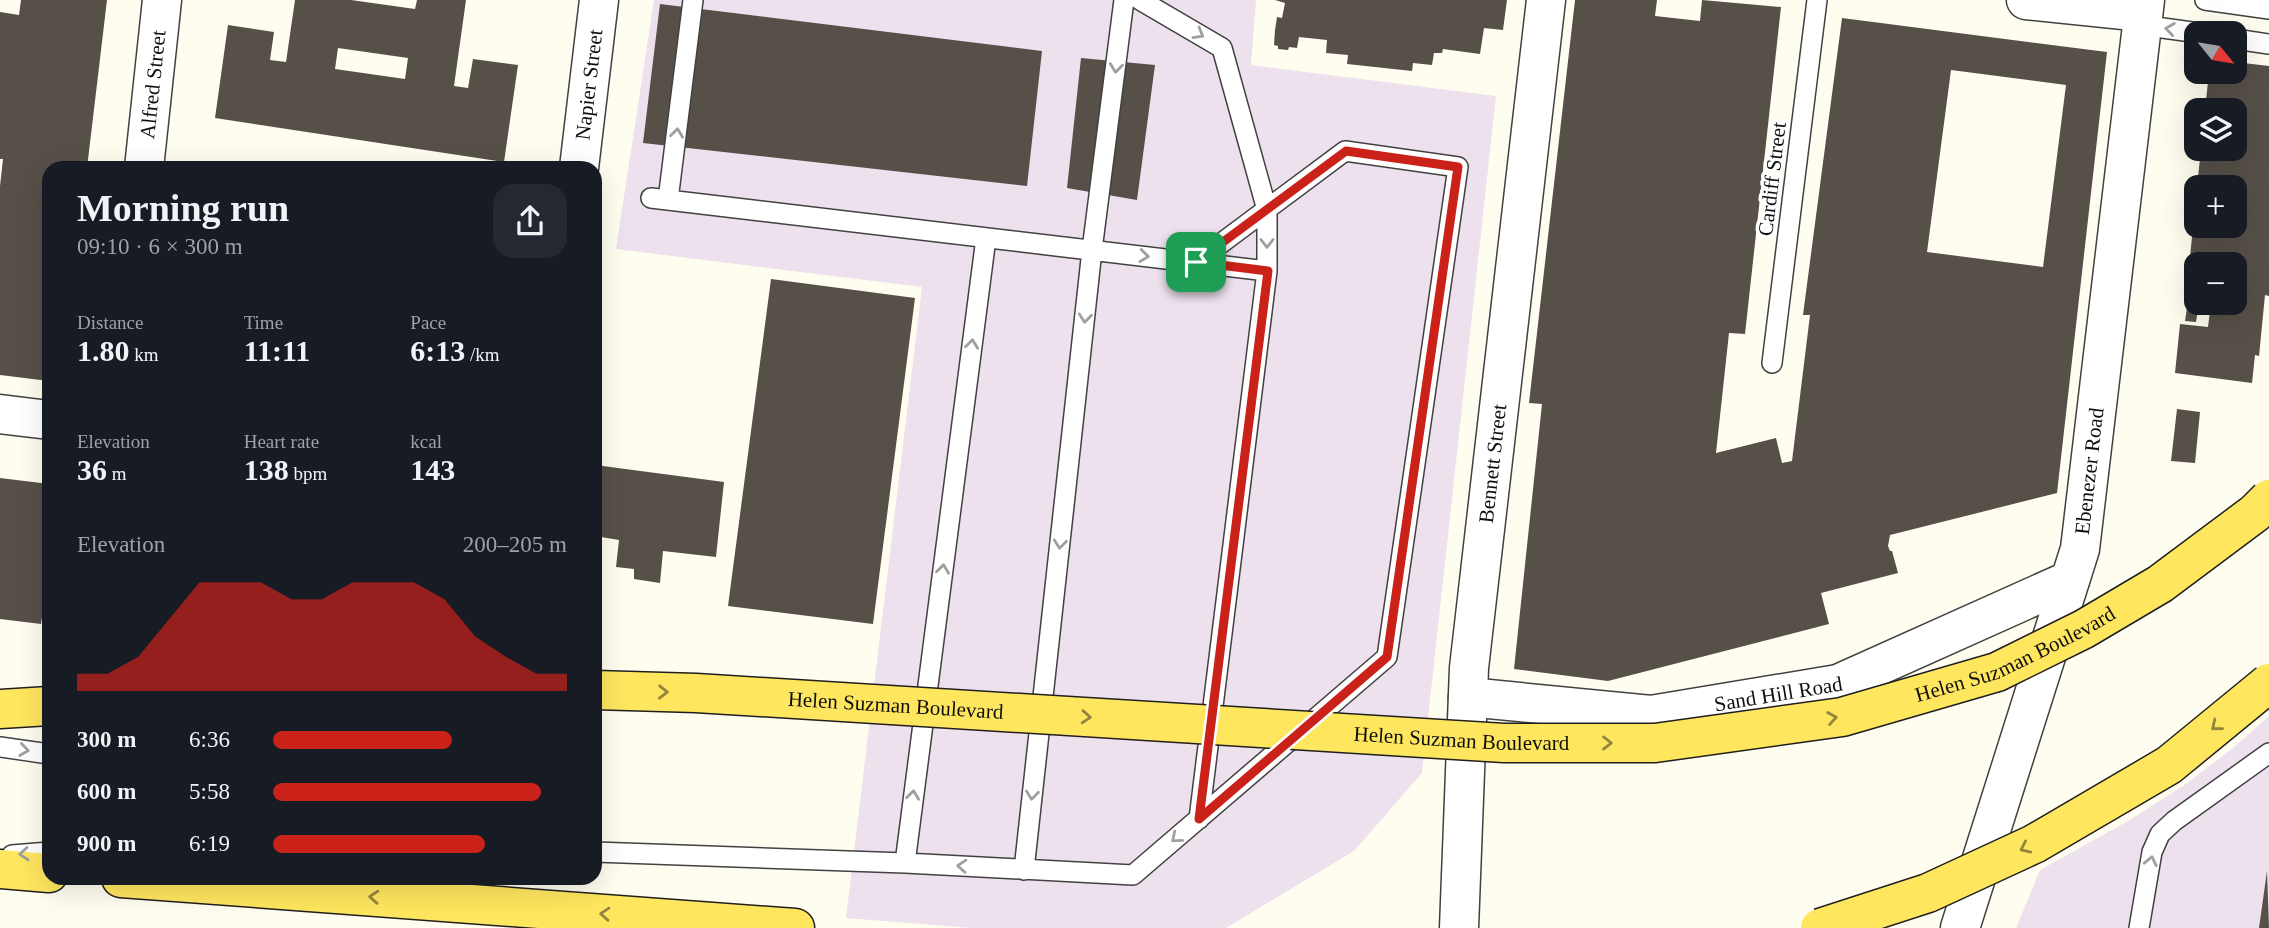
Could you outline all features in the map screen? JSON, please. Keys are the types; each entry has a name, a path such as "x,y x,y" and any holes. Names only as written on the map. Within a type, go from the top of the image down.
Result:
{"main road":[{"name":"Helen Suzman Boulevard","path":"602,690 696,693 1504,743 1655,743 1842,717 1997,672 2084,629 2160,584 2255,513 2269,499"},
{"path":"1820,928 1928,893 2034,844 2169,765 2269,683"},
{"path":"0,709 42,706"},
{"path":"0,869 42,872"},
{"path":"211,885 795,928"}],"street":[{"name":"Alfred Street","path":"145,161 162,0"},
{"name":"Napier Street","path":"580,161 600,0"},
{"name":"Bennett Street","path":"1459,928 1469,668 1546,0"},
{"path":"2026,0 2143,12"},
{"name":"Ebenezer Road","path":"1960,928 2080,549 2143,12"},
{"path":"0,414 42,419"},
{"name":"Sand Hill Road","path":"1468,697 1651,715 1838,684 2070,580"}],"lane":[{"path":"692,0 660,199 1268,271"},
{"path":"1024,870 1092,250 1125,0"},
{"path":"1140,0 1222,48 1267,210 1268,271 1199,819"},
{"name":"Cardiff Street","path":"1772,363 1817,0"},
{"path":"2205,0 2269,9"},
{"path":"2143,12 2184,27"},
{"path":"2247,41 2269,44"},
{"path":"602,852 905,863 1133,875 1387,657 1458,167 1346,151 1196,262"},
{"path":"905,863 986,238"},
{"path":"0,747 42,753"},
{"path":"2139,928 2152,852 2160,834 2269,753"},
{"path":"0,856 42,853"}],"shaded area":[{"path":"654,0 1256,0 1251,65 1496,96 1422,773 1354,851 1226,928 971,928 846,918 922,287 616,249"},
{"path":"2269,716 2269,928 2016,928 2040,870 2128,821 2183,786"}],"building":[{"path":"21,0 107,0 88,161 42,161 42,380 0,375 0,186 3,159 0,159 0,12 19,15"},
{"path":"295,0 351,0 415,9 417,0 466,0 454,86 468,88 473,59 518,65 504,161 215,118 228,25 274,32 270,60 286,62","holes":["338,48 408,58 405,79 335,69"]},
{"path":"1275,0 1507,0 1503,30 1484,28 1480,54 1443,49 1442,53 1434,53 1432,65 1413,63 1412,71 1347,64 1348,55 1326,53 1327,40 1299,37 1297,48 1278,49 1278,46 1274,45 1275,30 1277,17 1282,18 1285,3"},
{"path":"1575,0 1657,0 1655,16 1700,21 1702,0 1781,7 1745,334 1729,333 1716,453 1776,438 1782,463 1792,461 1810,315 1803,315 1842,18 2107,52 2057,493 1890,535 1888,546 1898,573 1821,593 1829,624 1608,681 1514,669 1542,404 1529,403","holes":["1951,70 2066,85 2043,267 1927,252"]},
{"path":"660,4 1042,51 1027,186 643,143"},
{"path":"1081,58 1155,65 1137,200 1067,188"},
{"path":"2247,63 2269,66 2269,296 2265,295 2259,356 2255,355 2252,383 2175,373 2180,324 2208,327 2210,315 2247,315 2247,252 2190,252 2192,238 2247,238 2247,175 2198,175 2200,161 2247,161 2247,98 2206,98 2208,84 2247,84"},
{"path":"771,279 915,298 873,624 728,606"},
{"path":"2186,315 2197,315 2196,322 2185,321"},
{"path":"2177,409 2200,412 2195,463 2171,461"},
{"path":"602,466 724,482 716,557 663,551 660,583 634,579 634,569 616,567 619,540 602,537"},
{"path":"0,478 42,483 41,624 0,619"},
{"path":"2267,871 2269,928 2259,928"}],"route":[{"path":"1346,151 1458,167 1387,657 1199,819 1268,271 1196,262 1346,151"}]}
